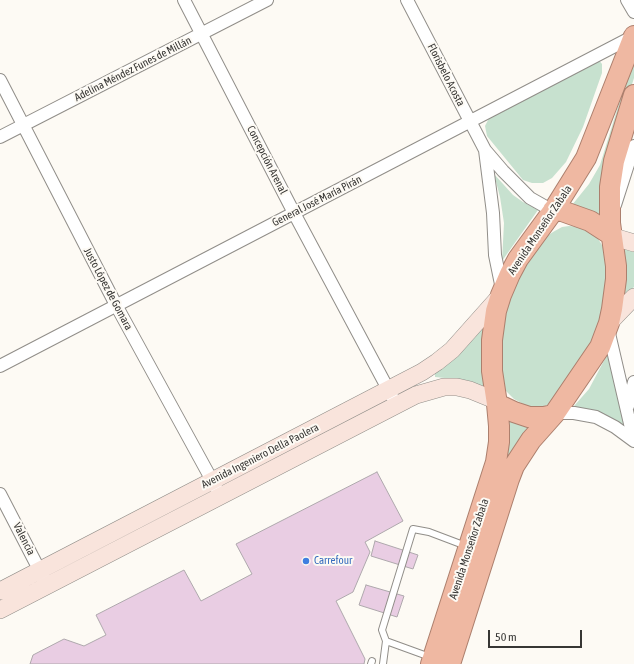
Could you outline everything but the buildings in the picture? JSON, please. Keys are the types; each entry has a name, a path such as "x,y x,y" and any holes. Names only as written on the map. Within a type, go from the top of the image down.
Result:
{"highway":[{"name":"Avenida Monseñor Zabala","path":"438,662 469,547 497,457 499,442 497,402 492,371 492,340 496,311 502,293 518,259 576,176 586,158 634,36"},
{"path":"553,210 562,211 590,221 610,231 611,176 634,96"},
{"name":"Avenida Monseñor Zabala","path":"438,662 509,479 522,453 538,431 554,414 600,348 608,325 615,294 616,266 610,231"},
{"path":"497,402 514,412 529,416 544,417 554,414"}],"main road":[{"path":"610,231 634,243"},
{"name":"Avenida Ingeniero Della Paolera","path":"0,610 44,578 392,397 452,350 502,293"},
{"path":"608,325 634,297"},
{"name":"Avenida Ingeniero Della Paolera","path":"392,397 416,395 444,387 457,387 470,390 497,402"},
{"name":"Avenida Ingeniero Della Paolera","path":"0,591 44,578"}],"street":[{"name":"Concepción Arenal","path":"184,0 294,213 392,397"},
{"name":"Adelina Méndez Funes de Millán","path":"0,138 267,0"},
{"name":"Florisbelo Acosta","path":"407,0 485,150 503,171 530,198 553,210"},
{"path":"627,0 634,12"},
{"name":"General José María Pirán","path":"0,366 634,36"},
{"name":"Justo López de Gomara","path":"0,80 116,305 216,488"},
{"path":"610,231 634,146"},
{"name":"Florisbelo Acosta","path":"485,150 493,214 495,255 502,293"},
{"path":"554,414 574,413 596,417 615,427 634,441 608,325"},
{"path":"627,409 634,382"},
{"name":"Valencia","path":"0,494 44,578"}],"lane":[{"path":"383,664 386,641 382,630 413,529 429,532 469,547"},
{"path":"386,641 438,662"}],"green space":[{"path":"634,55 634,78 609,157 600,219 572,205 589,184 600,165"},
{"path":"598,59 602,64 602,73 583,127 566,162 552,178 543,183 532,183 523,180 487,136 485,126 489,118"},
{"path":"494,174 513,195 538,210 502,261 504,223 500,197"},
{"path":"562,227 581,227 597,237 605,250 608,269 598,333 553,403 541,407 527,406 514,399 506,391 503,383 499,352 506,306 525,263 544,238"},
{"path":"622,244 634,248 634,287 626,294 624,292"},
{"path":"481,325 485,327 487,385 484,388 464,380 435,377 435,373 453,359"},
{"path":"609,354 626,427 606,415 585,408 575,408 574,406 589,389 607,355"},
{"path":"505,416 535,424 504,463"}],"place":[{"name":"Carrefour","path":"306,561"}]}
